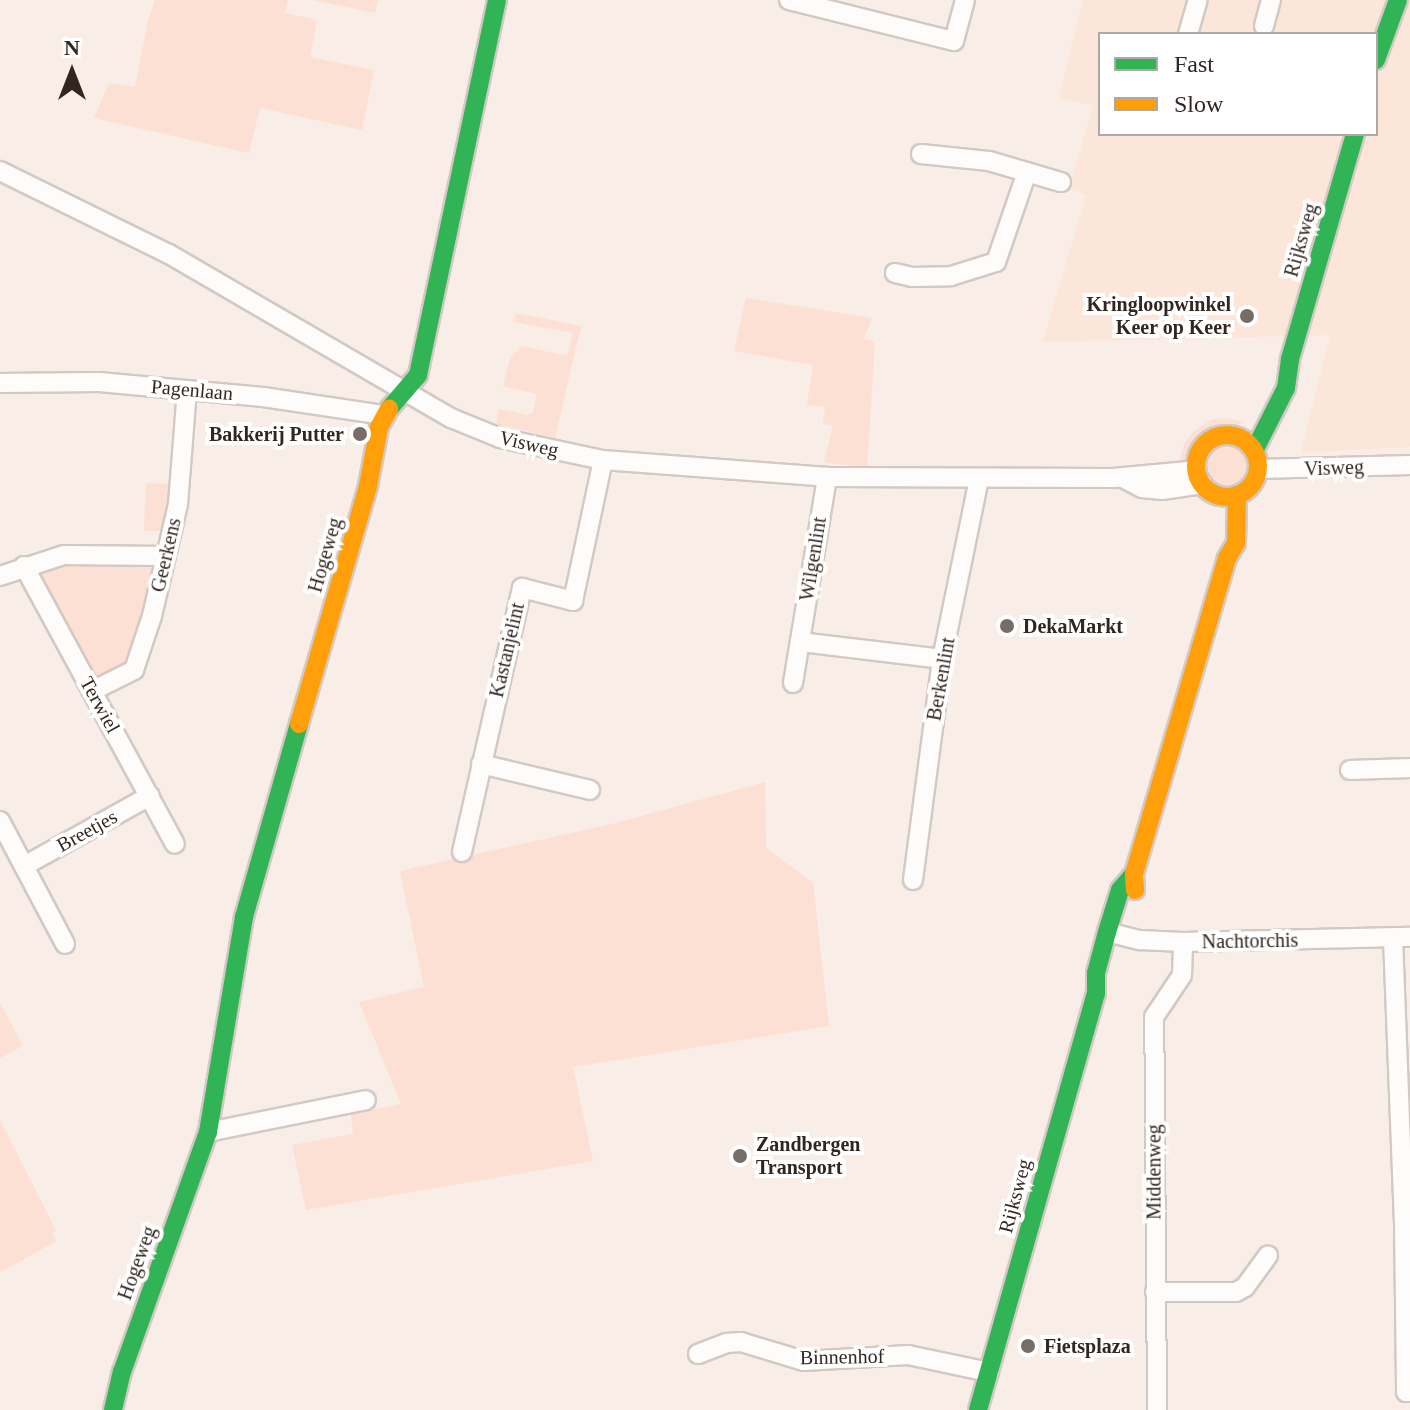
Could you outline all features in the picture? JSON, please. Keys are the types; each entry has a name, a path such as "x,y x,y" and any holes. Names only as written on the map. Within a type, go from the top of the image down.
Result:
{"main road":[{"path":"383,415 418,375 497,0"},
{"path":"1384,33 1386,0"},
{"path":"1378,53 1398,0"},
{"name":"Rijksweg","path":"1247,444 1290,359 1354,136"},
{"name":"Hogeweg","path":"113,1410 122,1372 208,1132 244,917 368,486 383,415"},
{"path":"1227,435 1247,444 1258,469 1251,486 1237,495 1206,483 1200,452 1211,440 1227,435"},
{"name":"Rijksweg","path":"1206,483 1220,544 1227,558"},
{"name":"Rijksweg","path":"978,1410 1096,994 1096,973 1115,934 1120,890 1134,874 1227,558 1236,543 1237,495"}],"street":[{"path":"789,0 954,41 965,0"},
{"path":"1189,32 1198,0"},
{"path":"1264,26 1271,0"},
{"path":"921,154 980,159 1061,182"},
{"name":"Visweg","path":"0,171 169,254 405,392 480,432 603,460 827,477 1123,478 1206,483"},
{"path":"895,273 942,277 970,272 996,262 1027,172"},
{"name":"Pagenlaan","path":"0,383 99,382 263,397 383,415"},
{"name":"Geerkens","path":"92,691 134,670 178,504 187,390"},
{"name":"Kastanjelint","path":"462,852 522,588 573,601 603,460"},
{"name":"Visweg","path":"1258,469 1410,465"},
{"name":"Wilgenlint","path":"793,683 827,477"},
{"name":"Berkenlint","path":"913,880 942,659 979,479"},
{"path":"0,576 64,555 166,556"},
{"name":"Terwiel","path":"24,566 175,844"},
{"path":"800,642 942,659"},
{"path":"481,764 590,790"},
{"path":"1350,770 1410,768"},
{"name":"Breetjes","path":"24,866 150,796"},
{"path":"0,821 65,944"},
{"name":"Nachtorchis","path":"1115,934 1183,942 1402,937"},
{"path":"1402,937 1408,1392"},
{"name":"Middenweg","path":"1157,1410 1154,1017 1182,975 1183,942"},
{"path":"208,1132 366,1100"},
{"path":"1155,1292 1236,1292 1245,1287 1268,1255"},
{"name":"Binnenhof","path":"698,1354 718,1345 741,1342 804,1361 908,1355 989,1372"}],"shaded area":[{"path":"155,0 288,0 285,13 317,20 310,57 374,70 362,130 260,108 249,153 94,118 109,83 135,87"},
{"path":"312,0 378,0 375,13"},
{"path":"1083,0 1410,0 1410,447 1301,453 1330,335 1043,342 1086,195 1069,189 1093,106 1059,97"},
{"path":"746,298 872,318 864,339 875,342 867,468 824,462 833,426 823,424 825,407 807,405 813,365 734,351"},
{"path":"516,313 581,326 555,438 496,424 499,409 528,415 533,412 537,394 503,386 510,358 522,346 567,356 573,333 514,322"},
{"path":"1224,418 1245,422 1208,435 1179,464 1184,444 1193,432 1211,420"},
{"path":"1228,445 1243,451 1249,466 1243,481 1228,487 1213,481 1207,466 1213,451"},
{"path":"146,483 171,484 167,529 144,531"},
{"path":"146,561 154,570 154,578 129,663 102,679 96,678 37,574 43,564"},
{"path":"765,782 766,848 813,883 829,1026 573,1067 593,1161 306,1210 292,1145 353,1134 351,1114 401,1104 359,1002 424,987 400,871 616,823"},
{"path":"0,1003 23,1046 0,1058"},
{"path":"0,1120 56,1230 52,1234 56,1241 0,1273"}],"traffic: fast":[{"path":"389,409 418,375 497,0"},
{"path":"1378,55 1398,0"},
{"path":"1254,451 1286,388 1290,359 1354,136"},
{"path":"113,1410 122,1372 208,1132 244,917 299,724"},
{"path":"978,1410 1096,994 1096,973 1107,932 1120,890 1134,874"}],"traffic: slow":[{"path":"299,724 368,486 379,427 389,409"},
{"path":"1227,435 1249,444 1258,466 1249,488 1227,497 1205,488 1196,466 1205,444 1227,435"},
{"path":"1135,890 1134,874 1227,558 1236,543 1237,495"}],"place":[{"name":"Kringloopwinkel Keer op Keer","path":"1247,316"},
{"name":"Bakkerij Putter","path":"360,434"},
{"name":"DekaMarkt","path":"1007,626"},
{"name":"Zandbergen Transport","path":"740,1156"},
{"name":"Fietsplaza","path":"1028,1346"}]}
